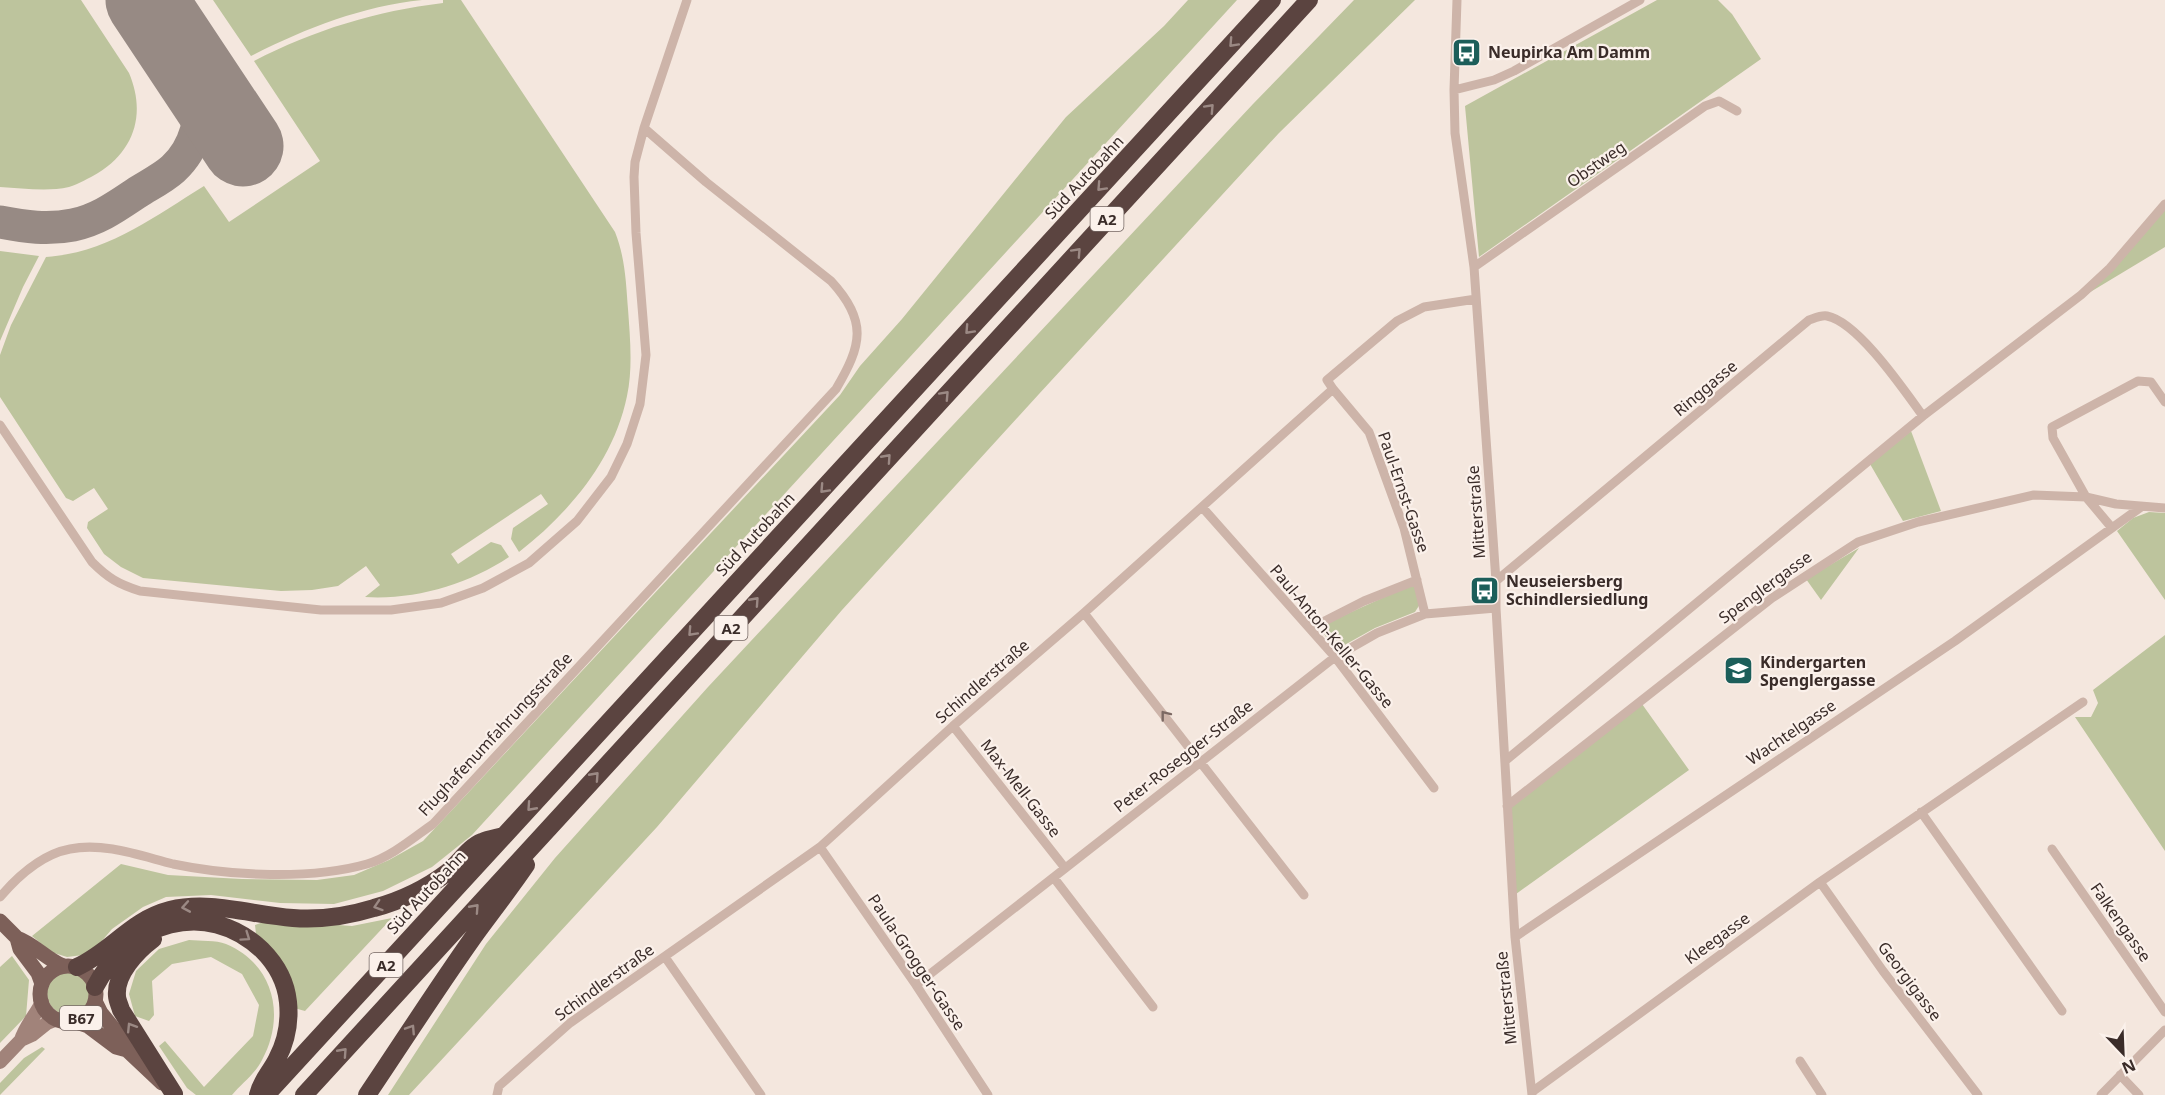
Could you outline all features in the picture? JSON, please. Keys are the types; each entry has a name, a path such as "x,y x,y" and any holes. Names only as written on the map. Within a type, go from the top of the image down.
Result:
{"highway":[{"name":"Süd Autobahn","path":"266,1095 1272,0"},
{"name":"A2","path":"304,1095 1309,0"},
{"path":"367,1095 556,819"},
{"path":"70,967 89,961 124,932 146,918 169,910 195,905 294,918 338,917 375,908 412,894 438,878 480,843 506,835"},
{"path":"95,994 105,969 123,950 138,938 171,925 211,922 231,928 252,941 267,955 281,977 288,1000 286,1033 276,1062 262,1080 258,1095"},
{"path":"171,925 142,947 120,976 117,997 121,1010 174,1095"}],"main road":[{"name":"B67","path":"0,921 16,938 20,949 38,973 42,984 42,1002 48,1014 57,1019 88,1026 116,1047 127,1050"},
{"name":"B67","path":"16,938 28,942 51,961 87,973 101,1013 123,1040 127,1050 174,1095"},
{"path":"42,984 47,976 70,967"},
{"name":"B67","path":"73,1021 84,1017 95,994"},
{"path":"21,1040 23,1031 36,1015 42,1002"},
{"path":"0,1062 21,1040 57,1019"}],"street":[{"path":"0,425 92,562 107,577 140,591 321,610 391,610 441,603 483,588 529,563 577,521 611,477 627,444 640,404 646,355 636,233 635,162 644,128 687,0"},
{"name":"Mitterstraße","path":"1457,0 1455,133 1474,267 1496,581 1515,937 1532,1094"},
{"path":"1454,90 1494,80 1640,0"},
{"name":"Obstweg","path":"1474,267 1705,105 1719,101 1737,111"},
{"name":"Flughafenumfahrungsstraße","path":"0,897 39,861 70,849 100,848 187,867 267,875 320,873 369,863 405,845 433,824 836,389 850,364 857,343 856,317 846,297 831,281 706,182 644,128"},
{"path":"1505,761 1923,416 2099,279 2165,204"},
{"name":"Schindlerstraße","path":"497,1095 499,1086 570,1023 820,847 953,726 1084,613 1334,389 1328,380 1397,321 1424,307 1476,299"},
{"name":"Ringgasse","path":"1496,581 1809,320 1824,315 1851,328 1891,373 1923,416"},
{"path":"2112,528 2086,497 2053,438 2052,427 2138,381 2151,382 2165,402"},
{"name":"Paul-Ernst-Gasse","path":"1334,389 1369,432 1404,528 1425,614"},
{"name":"Spenglergasse","path":"1507,806 1772,598 1858,542 1918,522 2034,495 2086,497 2141,507 2165,508"},
{"name":"Paul-Anton-Keller-Gasse","path":"1202,507 1335,657 1434,788"},
{"name":"Wachtelgasse","path":"1515,937 1955,640 2141,507"},
{"path":"1311,628 1364,601 1417,580"},
{"name":"Peter-Rosegger-Straße","path":"916,985 1335,657 1377,633 1425,614 1496,608"},
{"path":"1084,613 1304,895"},
{"name":"Kleegasse","path":"1532,1094 1820,882 2083,702"},
{"name":"Max-Mell-Gasse","path":"953,726 1065,868"},
{"path":"1921,812 2062,1011"},
{"name":"Paula-Grogger-Gasse","path":"820,847 916,985 988,1095"},
{"name":"Falkengasse","path":"2052,849 2165,1012"},
{"path":"1054,878 1153,1006"},
{"name":"Georgigasse","path":"1820,882 1882,971 1978,1095"},
{"path":"665,957 761,1095"},
{"path":"2101,1095 2165,1030"},
{"path":"1800,1061 1822,1095"},
{"path":"2121,1075 2139,1095"}],"green space":[{"path":"0,0 81,0 129,73 137,102 134,129 129,142 111,164 69,187 34,189 0,187"},
{"path":"213,0 422,0 377,7 334,20 251,56"},
{"path":"443,0 461,0 615,232 623,260 627,289 630,375 621,419 612,442 587,483 572,502 537,537 519,552 511,539 513,528 548,504 541,494 451,554 458,564 491,542 501,545 509,557 476,575 440,589 403,596 365,597 380,585 366,566 338,586 281,591 143,578 121,567 104,554 87,528 88,522 108,509 94,488 73,501 66,498 0,397 0,355 11,325 46,257 89,249 110,241 148,221 204,186 229,222 320,161 254,61 299,40 346,23 394,11 443,3"},
{"path":"1188,0 1237,0 472,835 432,867 383,891 334,904 280,903 211,895 166,897 143,907 112,929 95,949 83,955 67,957 51,952 32,936 121,864 168,875 317,880 354,875 389,860 423,841 840,395 860,366 902,319 1066,117 1164,26"},
{"path":"1354,0 1415,0 1279,133 1039,394 842,610 657,827 409,1095 388,1095 486,944 555,858 708,687 1253,104"},
{"path":"1657,0 1718,0 1732,14 1761,59 1479,257 1465,106"},
{"path":"2165,209 2165,247 2087,294"},
{"path":"0,251 39,256 0,341"},
{"path":"1911,431 1941,511 1903,521 1870,464"},
{"path":"2149,512 2165,513 2165,600 2117,531 2133,518"},
{"path":"1859,548 1821,600 1806,579"},
{"path":"1411,585 1417,589 1420,604 1415,612 1375,628 1341,647 1331,645 1323,632 1327,623"},
{"path":"2165,635 2165,851 2075,717 2091,717 2098,703 2093,690"},
{"path":"1642,704 1689,770 1516,894 1511,807"},
{"path":"392,918 305,1011 294,1008 278,957 256,934 255,925 269,920 352,926"},
{"path":"189,940 222,943 242,953 255,964 265,978 271,993 274,1009 269,1043 256,1069 232,1095 196,1095 187,1088 159,1046 165,1041 204,1087 253,1036 259,1005 242,974 211,957 172,964 152,981 154,1015 149,1021 135,1016 129,994 136,971 159,949"},
{"path":"12,956 29,980 26,1016 0,1043 0,967"},
{"path":"69,971 84,978 91,993 84,1008 69,1015 54,1008 47,993 54,978"},
{"path":"42,1047 45,1049 0,1095 0,1083 24,1058"}],"taxiway":[{"path":"0,222 46,228 82,223 115,207 173,169 187,152 199,119 197,85 186,60"}],"runway":[{"path":"146,0 243,146"}],"place":[{"name":"Neupirka Am Damm","path":"1467,52"},
{"name":"Neuseiersberg Schindlersiedlung","path":"1485,590"},
{"name":"Kindergarten Spenglergasse","path":"1739,671"}]}
